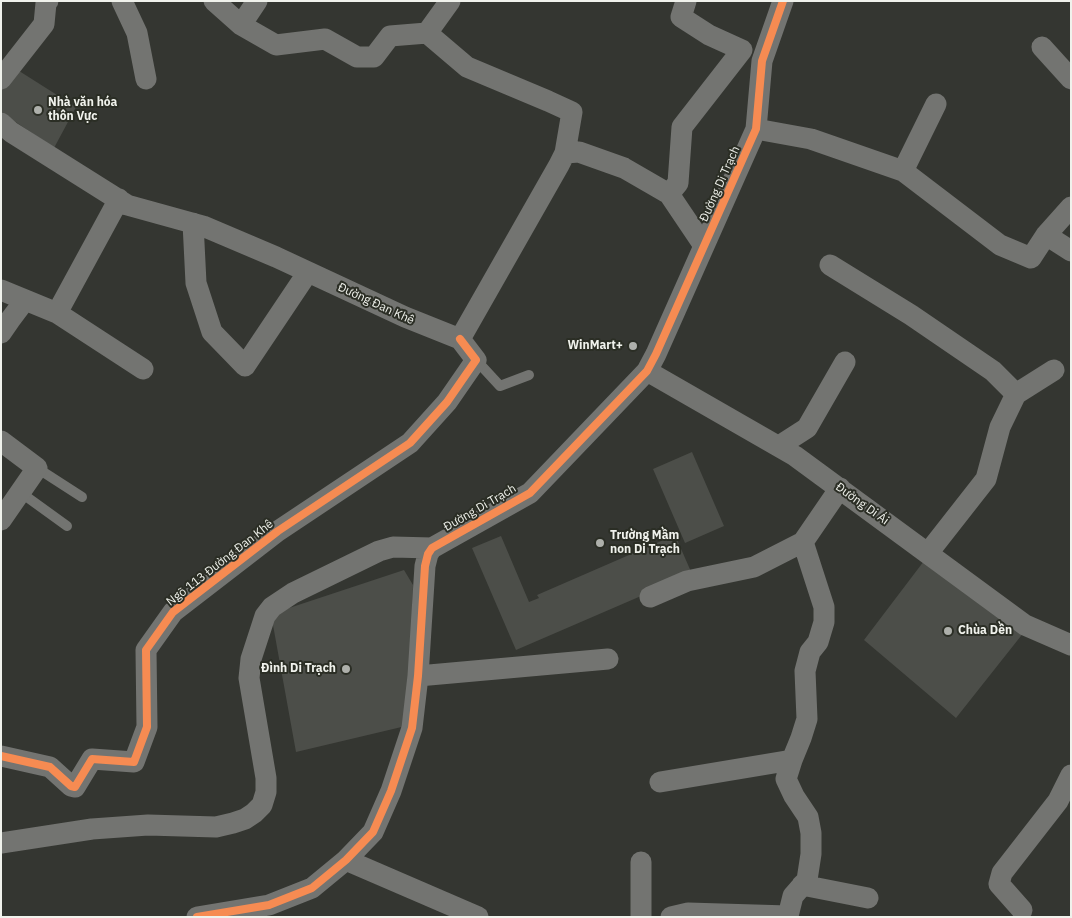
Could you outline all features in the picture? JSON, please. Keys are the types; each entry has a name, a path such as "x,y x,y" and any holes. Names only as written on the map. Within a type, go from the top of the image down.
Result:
{"street":[{"path":"122,1 137,33 146,79"},
{"path":"214,1 241,25 276,45 325,39 357,57 374,57 390,36 427,33 467,66 572,112 565,153 559,166 460,339 476,360"},
{"path":"241,25 257,1"},
{"path":"427,33 450,1"},
{"path":"686,1 681,17 709,35 762,60"},
{"name":"Đường Di Trạch","path":"432,548 530,493 647,371 756,129 762,60 783,1"},
{"path":"1,79 44,24 45,2"},
{"path":"1042,47 1071,79"},
{"path":"669,194 678,183 682,127 742,50"},
{"path":"903,171 936,104"},
{"name":"Đường Đan Khê","path":"1,123 11,132 127,205 203,226 405,317 460,339"},
{"path":"756,129 811,139 903,171 1000,245 1031,258 1046,235 1071,207"},
{"path":"565,153 579,152 624,168 669,194 704,246"},
{"path":"57,313 118,199"},
{"path":"193,223 196,283 212,332 245,366 308,272"},
{"path":"1046,235 1071,251"},
{"path":"830,265 911,315 993,371 1016,394"},
{"path":"1,290 57,313 143,369"},
{"path":"1,333 25,300"},
{"name":"Ngõ 113 Đường Đan Khê","path":"1,756 50,767 71,786 76,787 92,759 134,762 147,727 146,650 173,612 278,531 410,442 447,402 476,360"},
{"path":"779,446 807,428 845,362"},
{"path":"928,553 986,479 1000,428 1016,394 1054,370"},
{"name":"Đường Di Ái","path":"647,371 796,456 1025,625 1071,645"},
{"path":"1,441 37,468 1,520"},
{"path":"650,597 687,581 754,567 803,542 840,488"},
{"path":"670,917 688,913 788,916 793,896 807,880 811,854 811,832 808,817 794,796 786,779 807,719 804,671 810,652 818,642 824,622 824,607 803,542"},
{"path":"1,843 92,829 148,825 216,827 245,819 254,813 262,805 266,792 266,778 249,678 251,659 265,616 272,607 293,592 379,551 393,547 432,548"},
{"path":"198,917 270,911 312,888 346,860 373,832 391,791 412,728 418,676 425,566 428,554 432,548"},
{"path":"418,676 608,659"},
{"path":"660,782 792,760"},
{"path":"1022,910 999,884 1002,873 1058,801 1071,775"},
{"path":"346,860 478,917"},
{"path":"641,862 641,917"},
{"path":"802,885 868,898"}],"lane":[{"path":"476,360 500,386 529,375"},
{"path":"37,468 82,497"},
{"path":"20,492 67,526"}],"building":[{"name":"Nhà văn hóa thôn Vực","path":"16,69 76,107 54,148 1,112 1,87"},
{"path":"692,452 724,526 685,543 653,469"},
{"path":"675,535 692,574 516,650 472,548 501,536 529,602 539,598 537,595"},
{"name":"Chùa Dền","path":"927,557 1032,622 956,718 864,640"},
{"name":"Đình Di Trạch","path":"404,570 413,585 410,725 296,752 271,614"}],"cycle path":[{"path":"197,917 269,905 312,888 346,860 373,832 391,791 412,728 418,676 425,566 428,554 432,548 530,493 647,371 756,129 762,61 783,1"},
{"path":"1,756 50,767 71,786 75,787 92,759 134,762 147,727 146,650 173,612 278,531 410,443 447,402 476,360 460,339"}],"place":[{"name":"Nhà văn hóa thôn Vực","path":"38,110"},
{"name":"WinMart+","path":"633,346"},
{"name":"Trường Mầm non Di Trạch","path":"600,543"},
{"name":"Chùa Dền","path":"948,631"},
{"name":"Đình Di Trạch","path":"346,669"}]}
